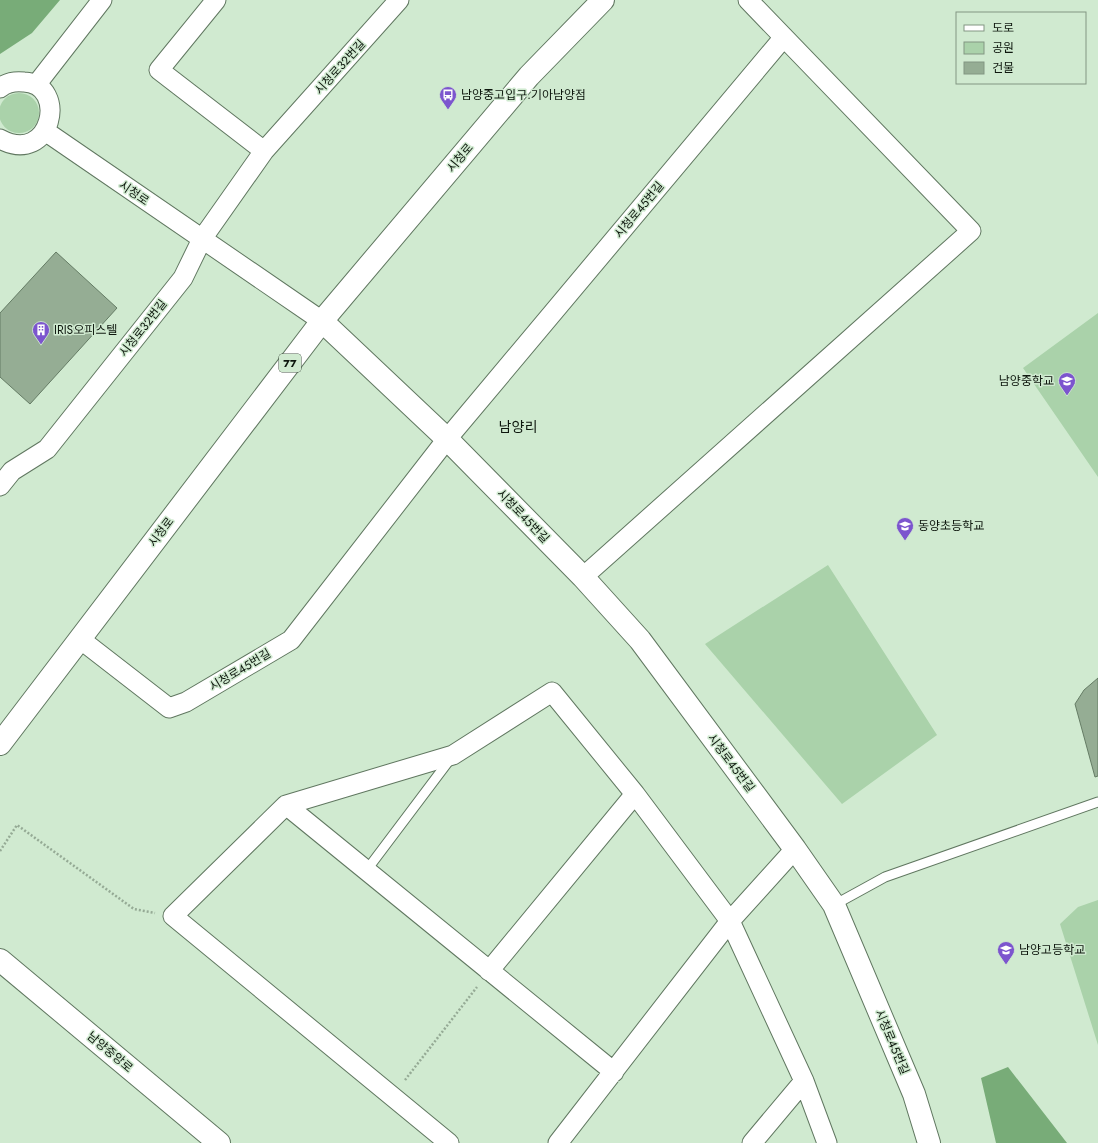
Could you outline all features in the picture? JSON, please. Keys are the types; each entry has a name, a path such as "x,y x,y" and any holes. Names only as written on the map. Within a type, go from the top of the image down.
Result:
{"street":[{"path":"36,85 102,0"},
{"path":"216,0 160,70 264,151"},
{"name":"시청로32번길","path":"0,486 6,467 47,449 183,278 202,239 264,151 399,0"},
{"name":"시청로","path":"0,744 322,321 529,76 603,0"},
{"path":"583,577 971,231 748,0"},
{"name":"시청로45번길","path":"80,639 170,708 186,702 291,640 447,439 784,37"},
{"path":"0,88 5,84 15,81 36,85 44,93 50,107 49,122 45,131 38,139 29,144 19,145 0,139"},
{"name":"시청로","path":"45,131 322,321"},
{"name":"시청로45번길","path":"322,321 447,439 583,577 640,640 795,849 834,905 914,1094 929,1143"},
{"path":"449,1143 173,916 286,806 453,755 552,692 635,794 730,921 804,1081 826,1143"},
{"path":"489,971 635,794"},
{"path":"286,806 614,1072"},
{"path":"558,1143 730,921 795,849"},
{"name":"남양중앙로","path":"0,960 219,1143"},
{"path":"752,1143 804,1081"}],"lane":[{"path":"366,871 453,755"},
{"path":"834,905 885,877 1098,802"}],"path":[{"path":"0,851 17,825 134,909 173,916"},
{"path":"392,1096 489,971"}],"green space":[{"path":"0,0 60,0 32,33 0,54"},
{"path":"23,93 30,96 36,102 39,113 38,121 30,130 23,133 15,133 8,130 0,121 -1,109 2,102 11,94"},
{"path":"1098,313 1098,477 1023,368"},
{"path":"828,565 937,735 842,804 705,644"},
{"path":"1098,900 1098,1045 1060,924 1078,907"},
{"path":"1008,1067 1067,1143 996,1143 981,1078"}],"building":[{"name":"IRIS오피스텔","path":"56,252 117,308 30,404 0,377 0,313"},
{"path":"1098,678 1098,776 1095,777 1075,704 1084,690"}],"place":[{"name":"남양중고입구.기아남양점","path":"448,110"},
{"name":"IRIS오피스텔","path":"41,345"},
{"name":"남양중학교","path":"1067,396"},
{"name":"동양초등학교","path":"905,541"},
{"name":"남양고등학교","path":"1006,965"}],"district":[{"name":"남양리","path":"518,427"}]}
